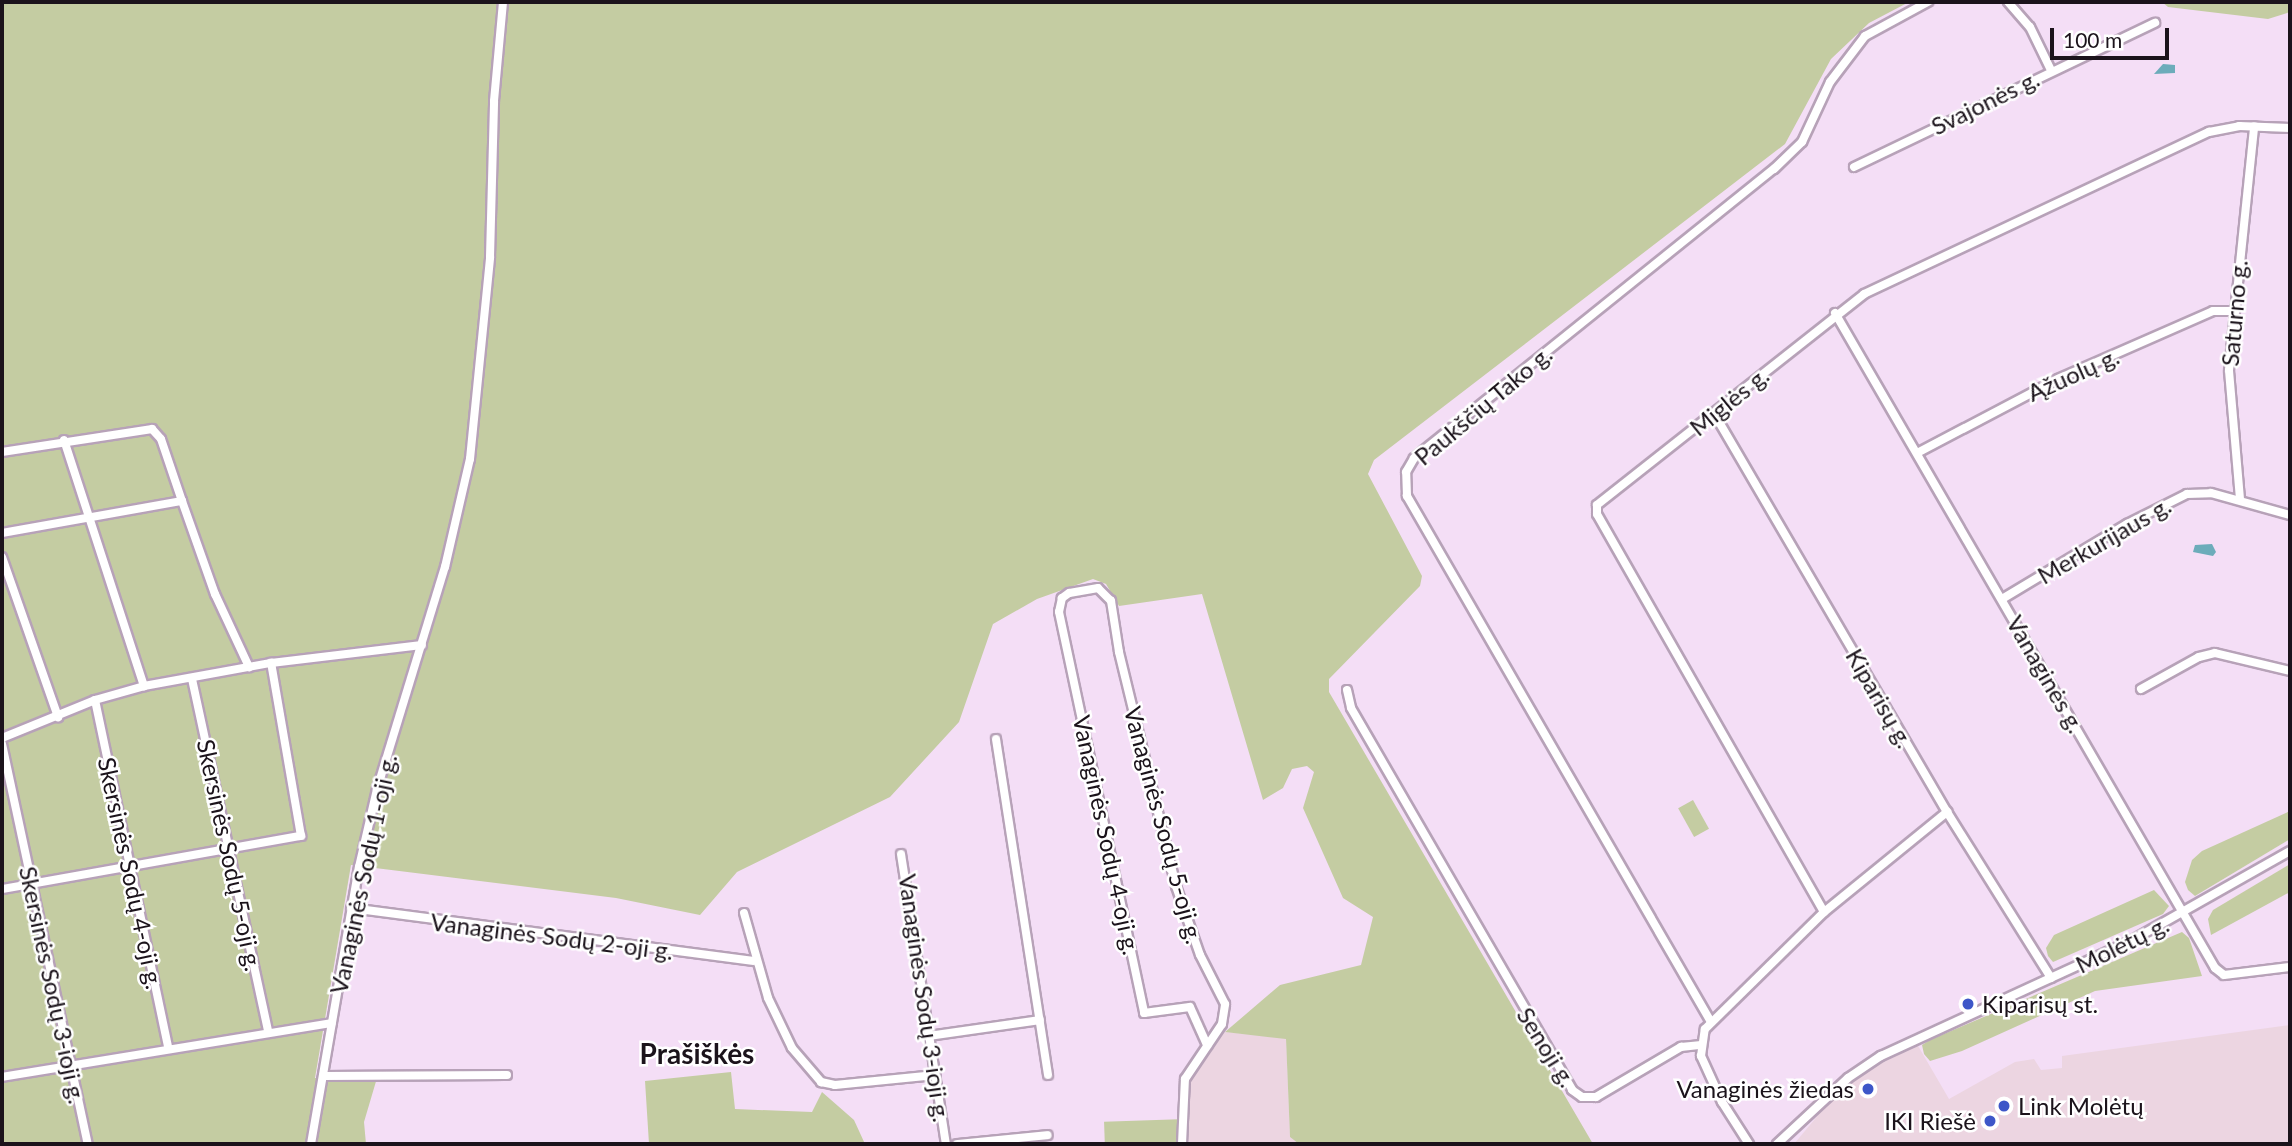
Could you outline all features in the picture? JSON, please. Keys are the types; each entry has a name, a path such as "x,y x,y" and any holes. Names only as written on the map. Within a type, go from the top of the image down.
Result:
{"street":[{"name":"Vanaginės Sodų 1-oji g.","path":"311,1144 351,908 377,789 445,567 470,459 490,257 494,101 503,2"},
{"name":"Paukščių Tako g.","path":"1712,1022 1407,496 1406,472 1414,458 1774,169 1802,142 1830,82 1865,36 1928,2"},
{"path":"2008,2 2030,27 2051,70"},
{"name":"Svajonės g.","path":"1854,167 2051,70 2155,23"},
{"name":"Miglės g.","path":"1824,912 1596,510 1600,501 1715,415 1835,313 1864,294 2194,138 2254,126 2290,128"},
{"name":"Saturno g.","path":"2240,499 2228,401 2231,311 2254,126"},
{"name":"Ąžuolų g.","path":"1919,452 2058,379 2213,311 2231,311"},
{"name":"Vanaginės g.","path":"1835,313 1919,452 2219,973 2290,967"},
{"name":"Kiparisų g.","path":"1715,415 1948,812 2051,978"},
{"path":"2,452 64,440 152,429 161,439 215,594 249,667"},
{"path":"64,440 144,686"},
{"name":"Merkurijaus g.","path":"2002,599 2173,500 2203,492 2240,499 2290,515"},
{"path":"2,533 182,501"},
{"path":"2,557 58,717"},
{"name":"Vanaginės Sodų 4-oji g.","path":"1089,588 1065,595 1059,612 1144,1013 1190,1007 1207,1045"},
{"name":"Vanaginės Sodų 5-oji g.","path":"1089,588 1104,589 1111,601 1119,652 1176,886 1200,955 1225,1004 1222,1024 1192,1065 1182,1091 1182,1144"},
{"path":"2,738 95,700 144,686 271,663 422,645"},
{"path":"2141,689 2215,653 2290,671"},
{"path":"2,889 227,846 301,835 271,663"},
{"name":"Skersinės Sodų 5-oji g.","path":"192,679 268,1031"},
{"name":"Senoji g.","path":"1347,690 1358,720 1572,1090 1582,1097 1596,1097 1681,1047 1699,1045"},
{"name":"Skersinės Sodų 4-oji g.","path":"95,700 168,1047"},
{"path":"996,739 1048,1075"},
{"name":"Skersinės Sodų 3-ioji g.","path":"2,744 88,1144"},
{"path":"1749,1144 1722,1102 1699,1045 1712,1022 1824,912 1948,812"},
{"name":"Molėtų g.","path":"1777,1144 1848,1078 1881,1056 2185,914 2290,852"},
{"name":"Vanaginės Sodų 3-ioji g.","path":"901,854 946,1144"},
{"name":"Vanaginės Sodų 2-oji g.","path":"351,908 754,961"},
{"path":"744,913 754,961 793,1048 821,1082 835,1085 936,1075"},
{"path":"929,1036 1040,1020"},
{"path":"2,1077 168,1047 332,1023"},
{"path":"323,1076 506,1075"},
{"path":"957,1144 1048,1135"}],"shaded area":[{"path":"2290,1025 2290,1144 1794,1144 1830,1101 1864,1071 1917,1044 1949,1099 2015,1062 2034,1059 2041,1070 2062,1068 2062,1056"},
{"path":"1225,1032 1286,1038 1290,1137 1299,1144 1187,1144 1186,1119 1177,1119 1181,1078 1200,1047"}],"green space":[{"path":"2,2 1909,2 1869,23 1831,59 1785,144 1374,460 1368,474 1422,576 1420,586 1329,679 1329,692 1593,1144 1299,1144 1290,1137 1286,1039 1225,1032 1280,985 1361,965 1373,917 1343,898 1303,808 1314,772 1307,766 1292,769 1283,788 1263,800 1202,594 1119,606 1106,584 1093,579 1037,599 993,624 959,722 890,797 737,872 700,915 616,898 351,865 315,1078 377,1078 364,1122 366,1144 2,1144"},
{"path":"2162,2 2290,2 2290,12 2268,19 2168,7"},
{"path":"1693,800 1709,829 1694,837 1678,808"},
{"path":"2290,811 2290,839 2195,896 2188,890 2185,882 2192,860 2202,851"},
{"path":"2290,864 2290,892 2211,935 2208,919 2213,910"},
{"path":"2154,890 2169,906 2163,914 2053,962 2048,956 2046,948 2054,935"},
{"path":"2182,932 2189,938 2202,976 2095,991 1962,1051 1930,1061 1924,1054 1922,1045 1930,1040"},
{"path":"731,1072 735,1109 812,1112 822,1092 854,1120 865,1144 649,1144 645,1081"},
{"path":"1186,1119 1187,1144 1105,1144 1104,1122"}],"water":[{"path":"2163,64 2175,65 2175,73 2154,74"},
{"path":"2212,544 2216,552 2213,556 2193,552 2195,545"}],"place":[{"name":"Kiparisų st.","path":"1968,1004"},
{"name":"Vanaginės žiedas","path":"1868,1089"},
{"name":"Link Molėtų","path":"2004,1106"},
{"name":"IKI Riešė","path":"1990,1121"}],"district":[{"name":"Prašiškės","path":"697,1053"}]}
